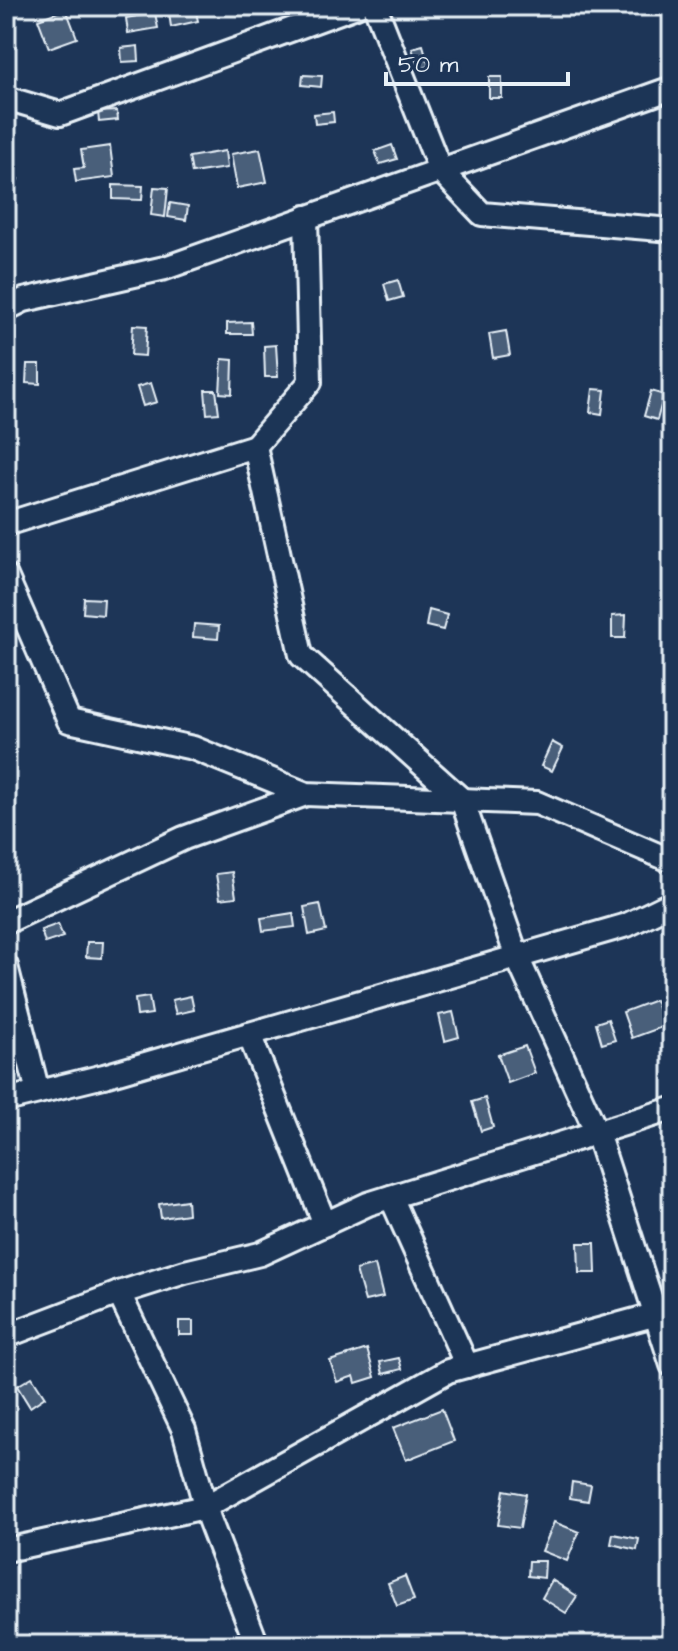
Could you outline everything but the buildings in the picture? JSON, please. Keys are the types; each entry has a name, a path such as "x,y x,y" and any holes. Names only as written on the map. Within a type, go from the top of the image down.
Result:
{"street":[{"path":"6,98 60,114 356,6"},
{"path":"375,6 440,170 482,214 672,230"},
{"path":"12,300 165,268 672,88"},
{"path":"6,524 255,446 310,382 306,217"},
{"path":"255,446 301,655 462,800 517,957 597,1133 664,1312 672,1365"},
{"path":"6,576 69,721 193,748 306,794 537,803 672,861"},
{"path":"6,922 184,838 306,794"},
{"path":"6,1100 104,1076 627,925 672,903"},
{"path":"6,966 38,1092"},
{"path":"249,1034 325,1224"},
{"path":"6,1336 119,1293 185,1272 260,1254 368,1204 672,1109"},
{"path":"391,1197 467,1366"},
{"path":"119,1293 184,1430 205,1507 257,1645"},
{"path":"6,1550 205,1507 448,1371 664,1312"}]}
